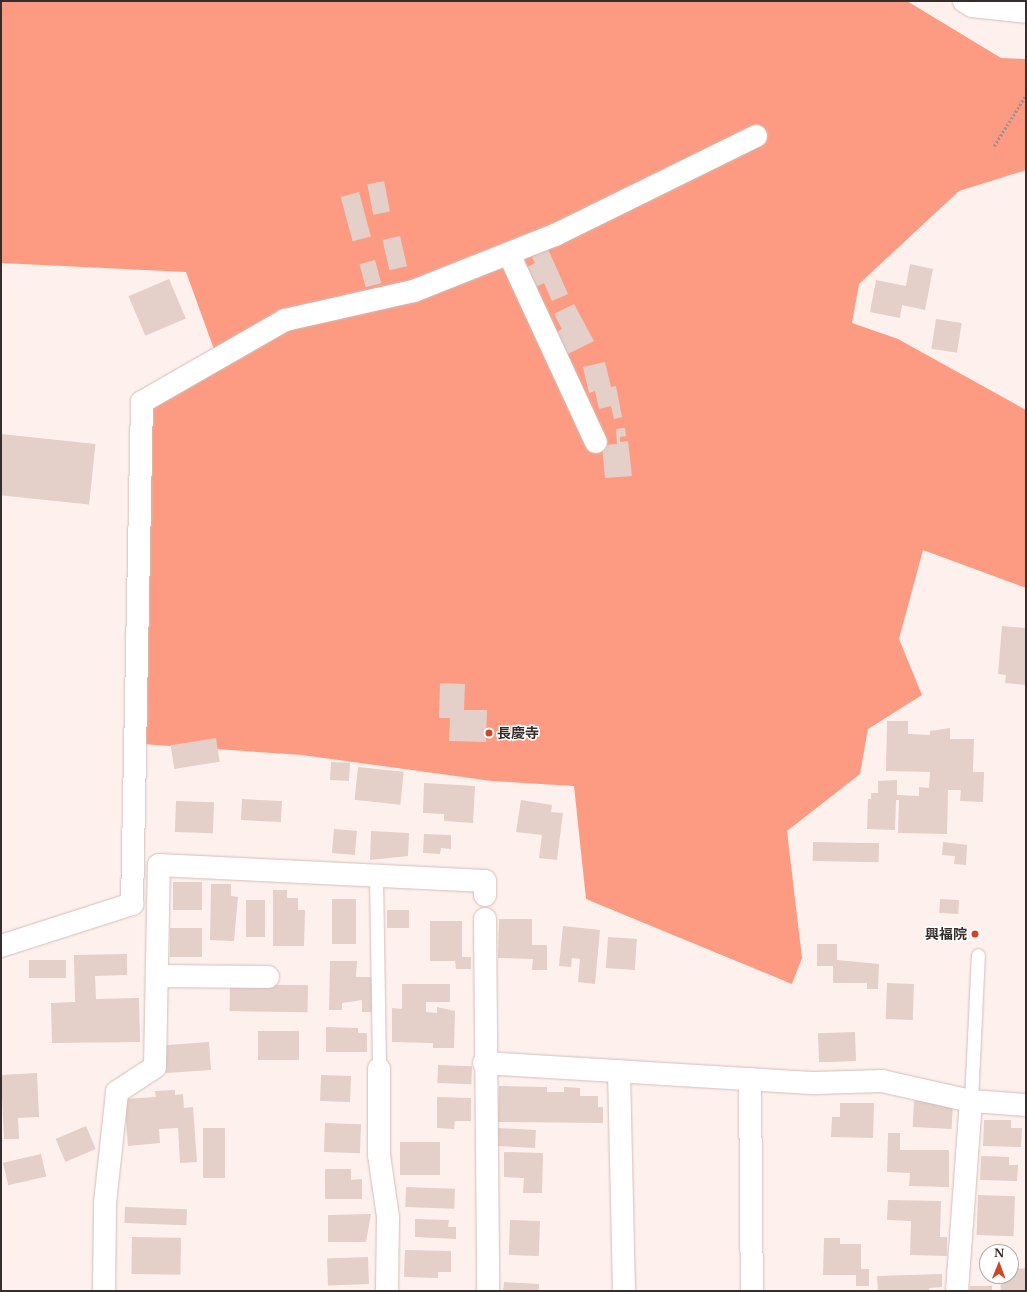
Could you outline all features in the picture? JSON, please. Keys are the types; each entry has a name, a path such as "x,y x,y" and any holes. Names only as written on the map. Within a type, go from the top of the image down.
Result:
{"street":[{"path":"964,1 972,6 1026,12"},
{"path":"1,946 132,904 142,402 285,320 414,291 509,254 555,235 756,136"},
{"path":"509,254 596,442"},
{"path":"133,864 159,864 485,881 485,895"},
{"path":"104,1291 105,1203 117,1092 156,1067 159,864"},
{"path":"485,919 484,1063 488,1291"},
{"path":"158,976 268,977"},
{"path":"484,1063 750,1079 882,1081 971,1102 1026,1105"},
{"path":"379,1069 379,1155 388,1217 387,1291"},
{"path":"619,1071 624,1291"},
{"path":"750,1079 752,1291"},
{"path":"957,1291 971,1102"}],"lane":[{"path":"376,876 379,1069"},
{"path":"971,1102 978,956"}],"path":[{"path":"994,146 1026,95"}],"shaded area":[{"path":"1,1 907,1 1001,58 1026,59 1026,170 959,191 859,284 852,323 898,339 1026,410 1026,588 923,550 899,639 922,695 868,729 860,774 787,831 802,958 792,984 586,899 574,786 492,781 302,755 141,744 147,411 219,363 186,272 1,263"}],"building":[{"path":"384,181 390,211 373,215 367,184"},
{"path":"359,192 371,236 353,241 341,197"},
{"path":"400,236 407,266 389,270 382,240"},
{"path":"548,249 568,294 552,301 544,283 536,287 527,267 535,263 532,257"},
{"path":"375,260 381,283 366,287 360,264"},
{"path":"910,264 933,269 925,310 902,305 900,318 870,312 876,280 906,286"},
{"path":"169,279 186,319 145,336 128,296"},
{"path":"574,304 594,341 568,354 557,332 562,329 554,314"},
{"path":"936,319 962,323 957,353 931,349"},
{"path":"605,362 611,387 616,386 622,417 614,419 611,406 599,409 595,391 589,393 583,367"},
{"path":"625,428 626,436 620,437 620,442 628,441 632,476 605,478 602,445 617,444 616,429"},
{"path":"1,434 95,444 89,505 1,495"},
{"path":"1002,626 1026,628 1026,685 1005,683 1006,675 998,674"},
{"path":"440,683 465,684 464,710 487,710 486,742 449,741 450,718 439,718"},
{"path":"887,721 908,721 908,734 930,735 930,731 950,728 950,739 974,739 973,772 984,772 983,802 960,801 961,790 948,790 947,834 898,833 899,800 896,800 895,830 867,829 868,799 871,799 871,793 878,793 878,781 897,780 897,795 919,796 919,787 929,788 930,772 886,771"},
{"path":"216,738 220,762 174,769 171,745"},
{"path":"331,762 350,763 349,781 330,780"},
{"path":"358,767 404,772 400,805 355,800"},
{"path":"424,783 475,786 473,823 444,821 444,814 423,813"},
{"path":"242,799 282,801 281,822 241,820"},
{"path":"521,800 552,805 551,812 563,813 557,860 539,858 542,835 516,832"},
{"path":"176,801 214,802 213,833 175,832"},
{"path":"334,829 357,831 355,855 332,853"},
{"path":"371,831 409,833 408,856 370,860"},
{"path":"424,834 451,835 451,849 441,848 440,854 423,853"},
{"path":"813,842 879,843 879,862 813,861"},
{"path":"943,842 967,845 966,865 954,864 955,856 942,855"},
{"path":"173,882 202,882 202,910 173,910"},
{"path":"211,884 231,884 231,896 238,897 234,941 210,940"},
{"path":"273,890 287,890 287,898 298,898 298,910 305,910 304,946 273,946"},
{"path":"332,899 356,899 356,944 332,944"},
{"path":"940,899 959,900 958,914 939,913"},
{"path":"246,900 265,900 265,937 246,937"},
{"path":"387,910 409,910 409,928 387,928"},
{"path":"499,919 532,919 532,945 547,945 547,970 532,970 533,959 498,958"},
{"path":"430,921 462,921 462,957 471,957 471,969 456,969 455,961 430,961"},
{"path":"563,926 600,930 595,984 578,982 580,959 572,958 571,967 559,966"},
{"path":"170,928 202,928 202,957 170,957"},
{"path":"608,937 637,939 635,970 606,968"},
{"path":"817,944 837,944 837,960 879,964 878,989 867,989 867,983 833,983 833,966 817,966"},
{"path":"127,954 127,975 95,976 96,999 139,998 140,1042 52,1043 51,1003 75,1002 74,955"},
{"path":"29,960 66,960 66,978 29,978"},
{"path":"330,961 357,961 356,977 373,977 373,1012 362,1012 362,1000 342,1003 342,1010 329,1010"},
{"path":"887,983 914,984 913,1020 886,1019"},
{"path":"230,984 308,985 308,1012 230,1011"},
{"path":"402,984 450,984 450,1002 426,1002 426,1012 437,1013 437,1007 455,1011 454,1048 433,1048 433,1043 392,1042 392,1008 402,1009"},
{"path":"326,1027 358,1028 358,1033 367,1033 367,1052 326,1052"},
{"path":"258,1031 299,1031 299,1060 258,1060"},
{"path":"855,1032 856,1061 819,1062 818,1033"},
{"path":"209,1042 211,1070 166,1073 164,1045"},
{"path":"438,1065 472,1066 471,1084 437,1083"},
{"path":"37,1073 39,1117 18,1118 19,1139 4,1139 1,1075"},
{"path":"321,1075 351,1076 350,1102 320,1101"},
{"path":"499,1086 547,1087 547,1092 564,1092 564,1087 580,1088 580,1096 598,1096 598,1107 603,1107 603,1123 498,1122"},
{"path":"175,1090 175,1095 183,1094 184,1108 193,1107 197,1162 180,1163 178,1128 159,1129 160,1143 128,1146 124,1099 156,1097 155,1091"},
{"path":"437,1097 471,1098 471,1121 455,1121 454,1129 437,1128"},
{"path":"914,1101 953,1103 952,1129 913,1127"},
{"path":"840,1103 874,1103 873,1138 831,1137 832,1117 840,1117"},
{"path":"984,1120 1011,1120 1011,1128 1022,1128 1021,1147 983,1146"},
{"path":"325,1123 361,1124 360,1153 324,1152"},
{"path":"86,1126 96,1149 65,1162 56,1139"},
{"path":"203,1128 225,1128 225,1178 203,1178"},
{"path":"498,1128 536,1130 535,1148 497,1146"},
{"path":"888,1133 900,1133 900,1150 949,1150 949,1187 909,1186 910,1173 887,1172"},
{"path":"400,1142 440,1142 440,1175 400,1175"},
{"path":"504,1152 543,1153 542,1193 523,1193 524,1178 504,1177"},
{"path":"41,1154 46,1176 8,1185 3,1163"},
{"path":"981,1156 1009,1157 1009,1165 1018,1165 1017,1181 980,1180"},
{"path":"325,1169 351,1169 351,1180 362,1179 362,1199 325,1199"},
{"path":"406,1187 455,1189 454,1209 405,1207"},
{"path":"978,1195 1015,1196 1014,1236 977,1235"},
{"path":"888,1200 941,1201 940,1237 947,1237 947,1256 910,1255 911,1221 887,1220"},
{"path":"125,1207 187,1209 186,1225 124,1223"},
{"path":"371,1214 366,1242 328,1242 328,1215"},
{"path":"415,1219 449,1220 448,1227 456,1227 456,1239 415,1237"},
{"path":"510,1220 540,1221 539,1256 509,1255"},
{"path":"132,1237 181,1238 180,1275 131,1274"},
{"path":"824,1238 840,1238 840,1244 861,1244 861,1269 869,1269 869,1286 856,1286 856,1275 823,1275"},
{"path":"405,1250 451,1251 451,1272 438,1272 438,1278 404,1277"},
{"path":"368,1257 369,1284 328,1285 327,1258"},
{"path":"1026,1268 1026,1291 1001,1291 1001,1284 1019,1284 1019,1269"},
{"path":"942,1274 942,1287 929,1288 929,1291 878,1291 877,1276"},
{"path":"504,1282 539,1284 539,1291 503,1291"},
{"path":"970,1286 992,1286 992,1291 970,1291"}],"place":[{"name":"長慶寺","path":"489,733"},
{"name":"興福院","path":"975,934"}]}
